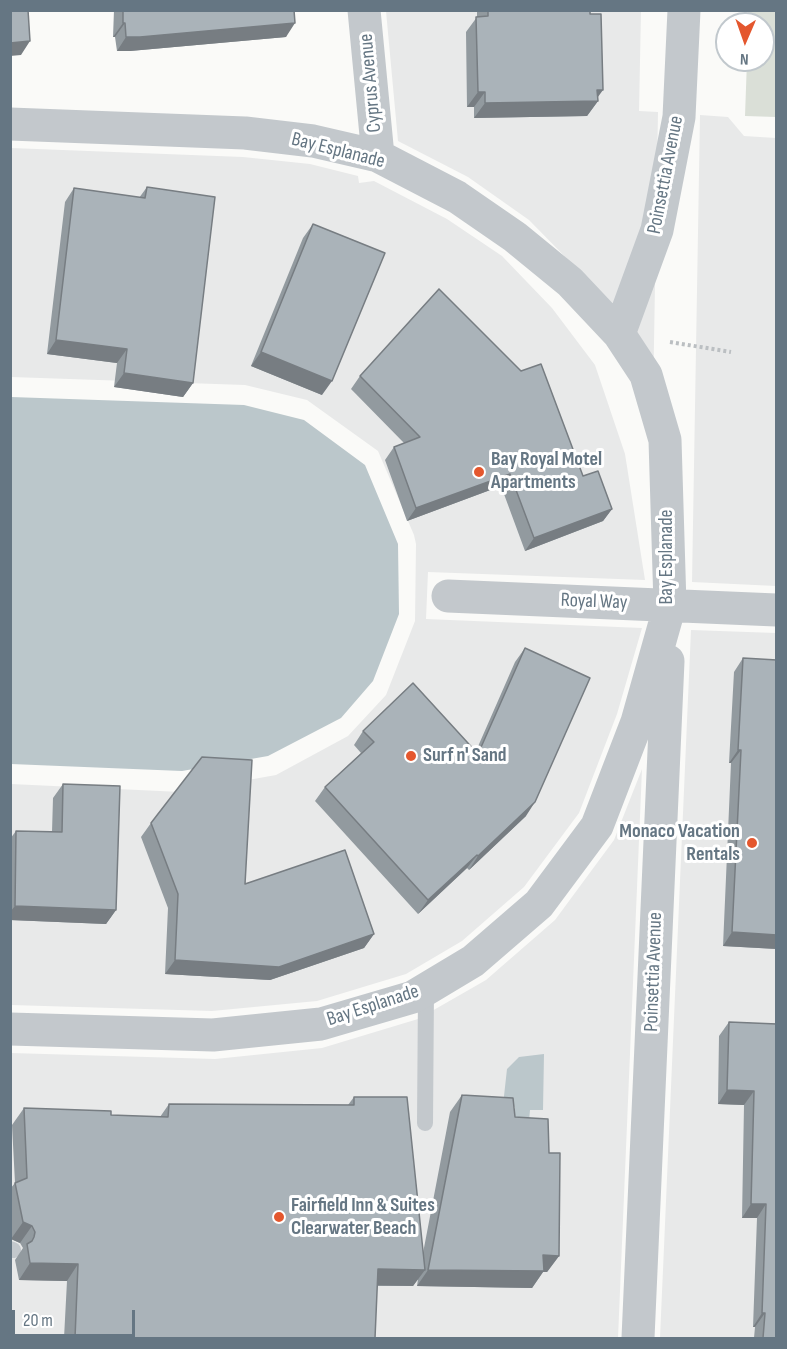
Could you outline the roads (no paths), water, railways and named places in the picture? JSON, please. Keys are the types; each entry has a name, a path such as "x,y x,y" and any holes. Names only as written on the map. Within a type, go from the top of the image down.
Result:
{"street":[{"name":"Cyprus Avenue","path":"364,10 378,156"},
{"name":"Poinsettia Avenue","path":"619,334 657,230 679,117 684,10"},
{"name":"Bay Esplanade","path":"10,124 245,133 313,141 378,156 458,198 515,237 570,282 619,334 646,375 665,440 670,605 637,722 597,826 539,904 473,961 413,997 321,1024 213,1035 10,1029"},
{"name":"Royal Way","path":"448,597 777,610"},
{"name":"Poinsettia Avenue","path":"638,1338 670,605"}],"lane":[{"path":"425,1123 426,990"}],"place":[{"name":"Bay Royal Motel Apartments","path":"479,472"},
{"name":"Surf n' Sand","path":"411,756"},
{"name":"Monaco Vacation Rentals","path":"752,843"},
{"name":"Fairfield Inn & Suites Clearwater Beach","path":"279,1217"}]}
